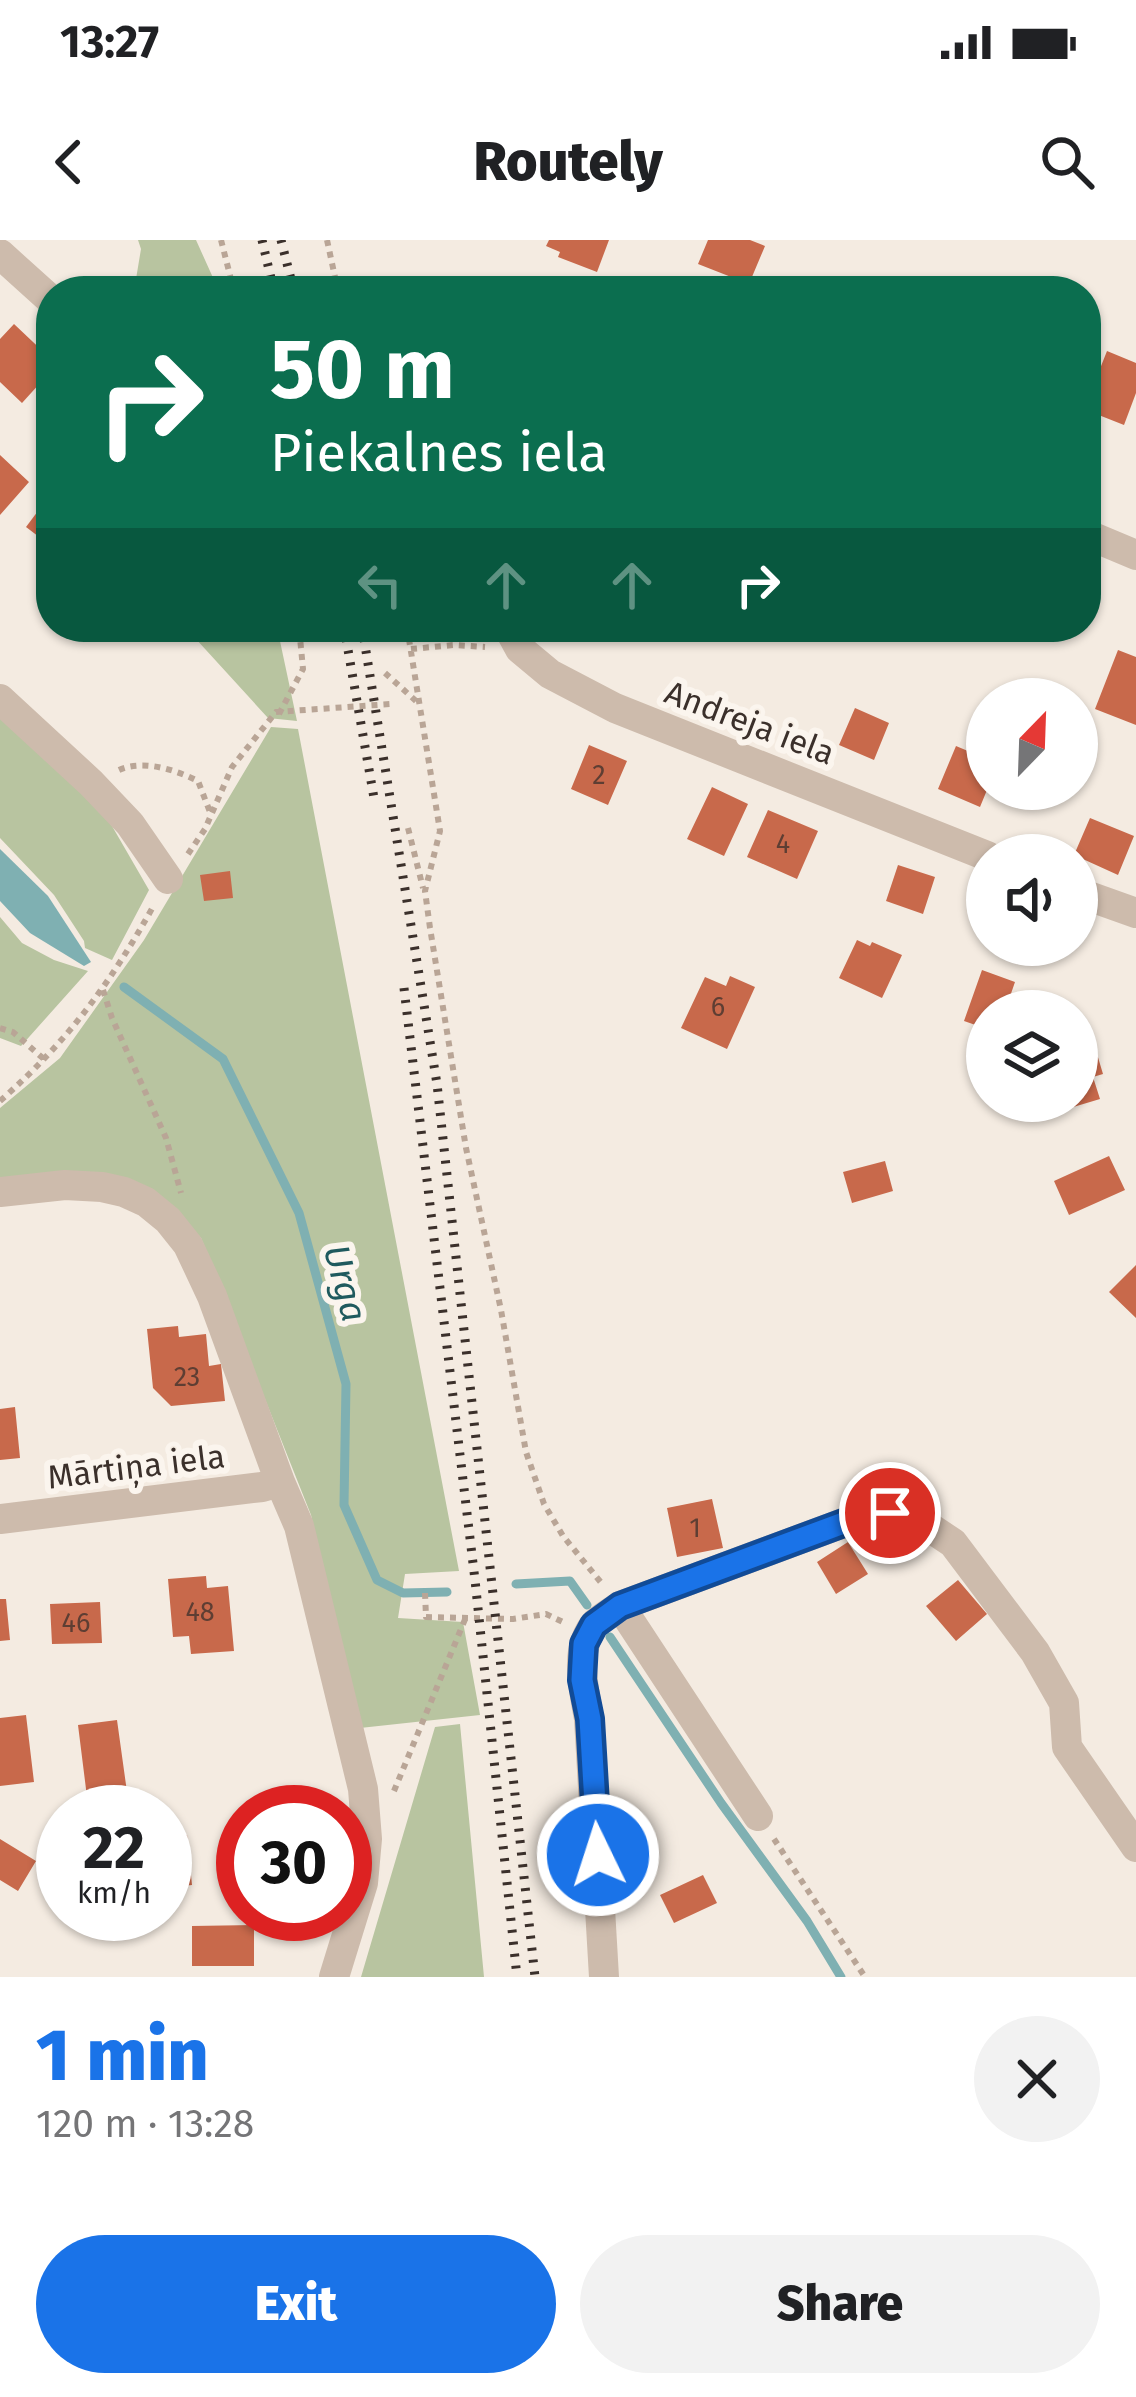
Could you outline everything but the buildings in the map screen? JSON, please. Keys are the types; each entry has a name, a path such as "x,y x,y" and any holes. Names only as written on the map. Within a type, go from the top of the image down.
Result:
{"street":[{"path":"0,254 36,286"},
{"path":"1101,540 1136,554"},
{"name":"Andreja iela","path":"518,642 550,674 615,708 966,848"},
{"path":"0,699 130,824 168,879"},
{"path":"1098,899 1136,913"},
{"path":"0,1192 65,1185 124,1192 168,1220 188,1245 212,1295 299,1526 362,1785"},
{"name":"Mārtiņa iela","path":"0,1519 280,1482"},
{"path":"604,1977 590,1719 582,1680 584,1644 594,1625 620,1606 865,1515 914,1517 953,1544 1035,1652 1064,1703 1067,1747 1136,1847"},
{"path":"620,1606 758,1816"},
{"path":"334,1977 345,1941"}],"path":[{"path":"221,240 230,276"},
{"path":"327,240 335,276"},
{"path":"279,714 303,669 300,642"},
{"path":"410,642 440,831 425,891"},
{"path":"411,649 480,642"},
{"path":"386,673 418,703"},
{"path":"91,783 129,765 175,770 198,781 210,812 232,766 276,712 391,704"},
{"path":"408,828 425,891 466,1148 502,1310 526,1452 544,1504 563,1536 620,1606"},
{"path":"0,1101 45,1060 104,990 123,959"},
{"path":"104,990 166,1138 186,1210 188,1245"},
{"path":"0,1028 13,1032 45,1060"},
{"path":"424,1592 425,1617 513,1619 546,1614"},
{"path":"372,1834 380,1825 466,1617"},
{"path":"758,1816 865,1977"}],"green space":[{"path":"138,240 196,240 212,276 136,276"},
{"path":"199,642 280,642 297,721 268,718"},
{"path":"0,713 101,807 149,890 112,960 85,948 54,895 0,838"},
{"path":"271,727 298,729 459,1571 405,1574 398,1618 463,1622 480,1715 360,1728 311,1515 201,1238 135,1183 0,1178 0,1108 60,1058 144,940"},
{"path":"0,917 22,943 88,971 21,1046 0,1038"},
{"path":"460,1724 484,1977 361,1977 372,1941 435,1727"}],"water":[{"path":"0,849 48,896 91,962 84,966 30,933 0,901"}],"waterway":[{"name":"Urga","path":"124,987 223,1059 299,1213 346,1384 344,1505 377,1580 403,1593 447,1592"},
{"name":"Urga","path":"516,1584 570,1581 587,1605"},
{"name":"Urga","path":"610,1637 841,1977"}],"railway":[{"path":"262,240 270,276"},
{"path":"281,240 290,276"},
{"path":"347,642 374,798"},
{"path":"364,642 437,1084 535,1977"},
{"path":"404,988 517,1977"}],"route":[{"path":"598,1855 590,1719 582,1680 584,1644 594,1625 620,1606 865,1515 890,1513"}]}
